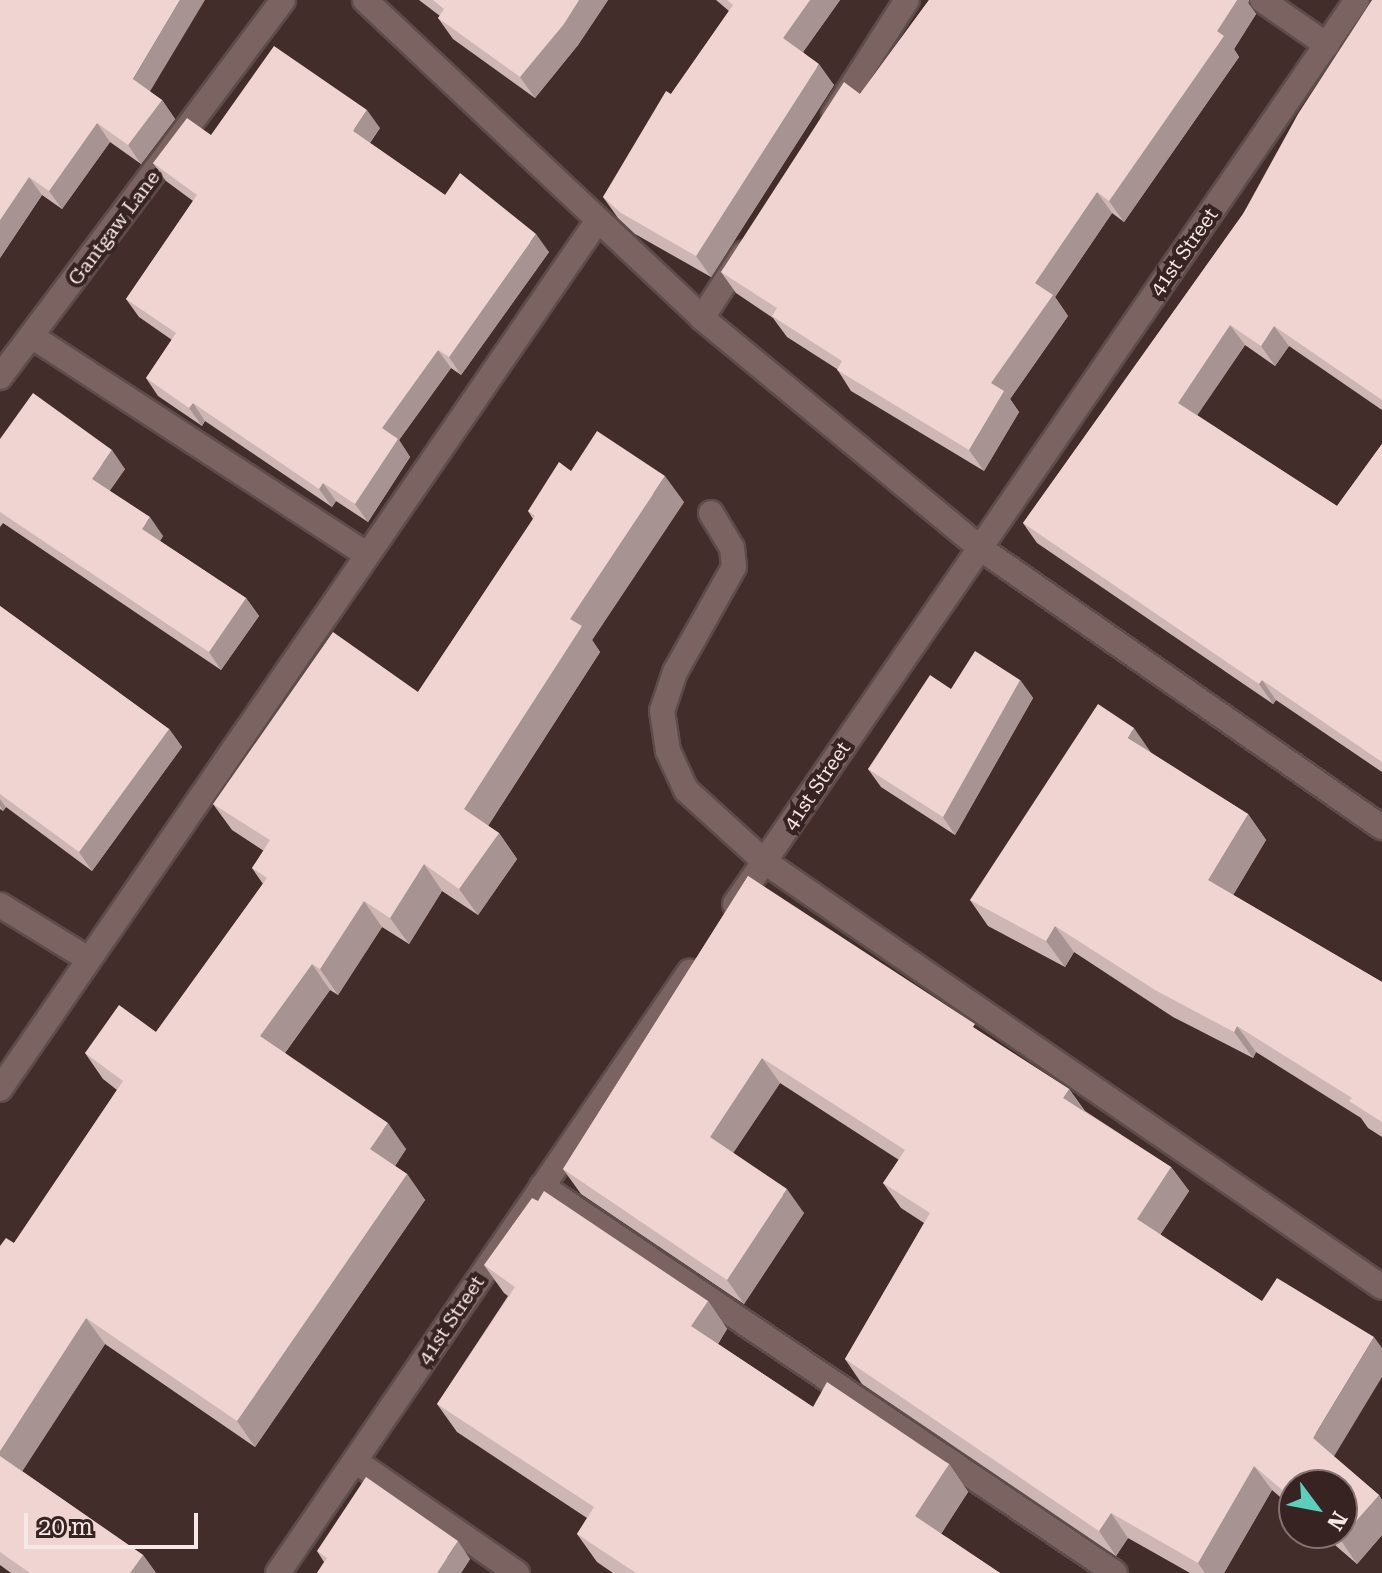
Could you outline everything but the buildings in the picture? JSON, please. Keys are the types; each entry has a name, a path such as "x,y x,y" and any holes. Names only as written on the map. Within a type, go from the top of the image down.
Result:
{"street":[{"name":"Gantgaw Lane","path":"0,377 283,0"},
{"path":"365,0 596,223 702,318 980,548 1382,827"},
{"path":"822,132 907,0"},
{"path":"1262,0 1327,45"},
{"name":"41st Street","path":"720,927 1357,0"},
{"path":"0,1089 596,223"},
{"path":"702,318 753,238"},
{"path":"33,337 366,554"},
{"path":"711,513 732,548 734,567 675,672 662,711 668,751 686,790 765,862 1382,1287"},
{"path":"0,905 88,959"},
{"name":"41st Street","path":"278,1573 702,953"},
{"path":"542,1186 1115,1573"},
{"path":"355,1461 517,1573"}]}
